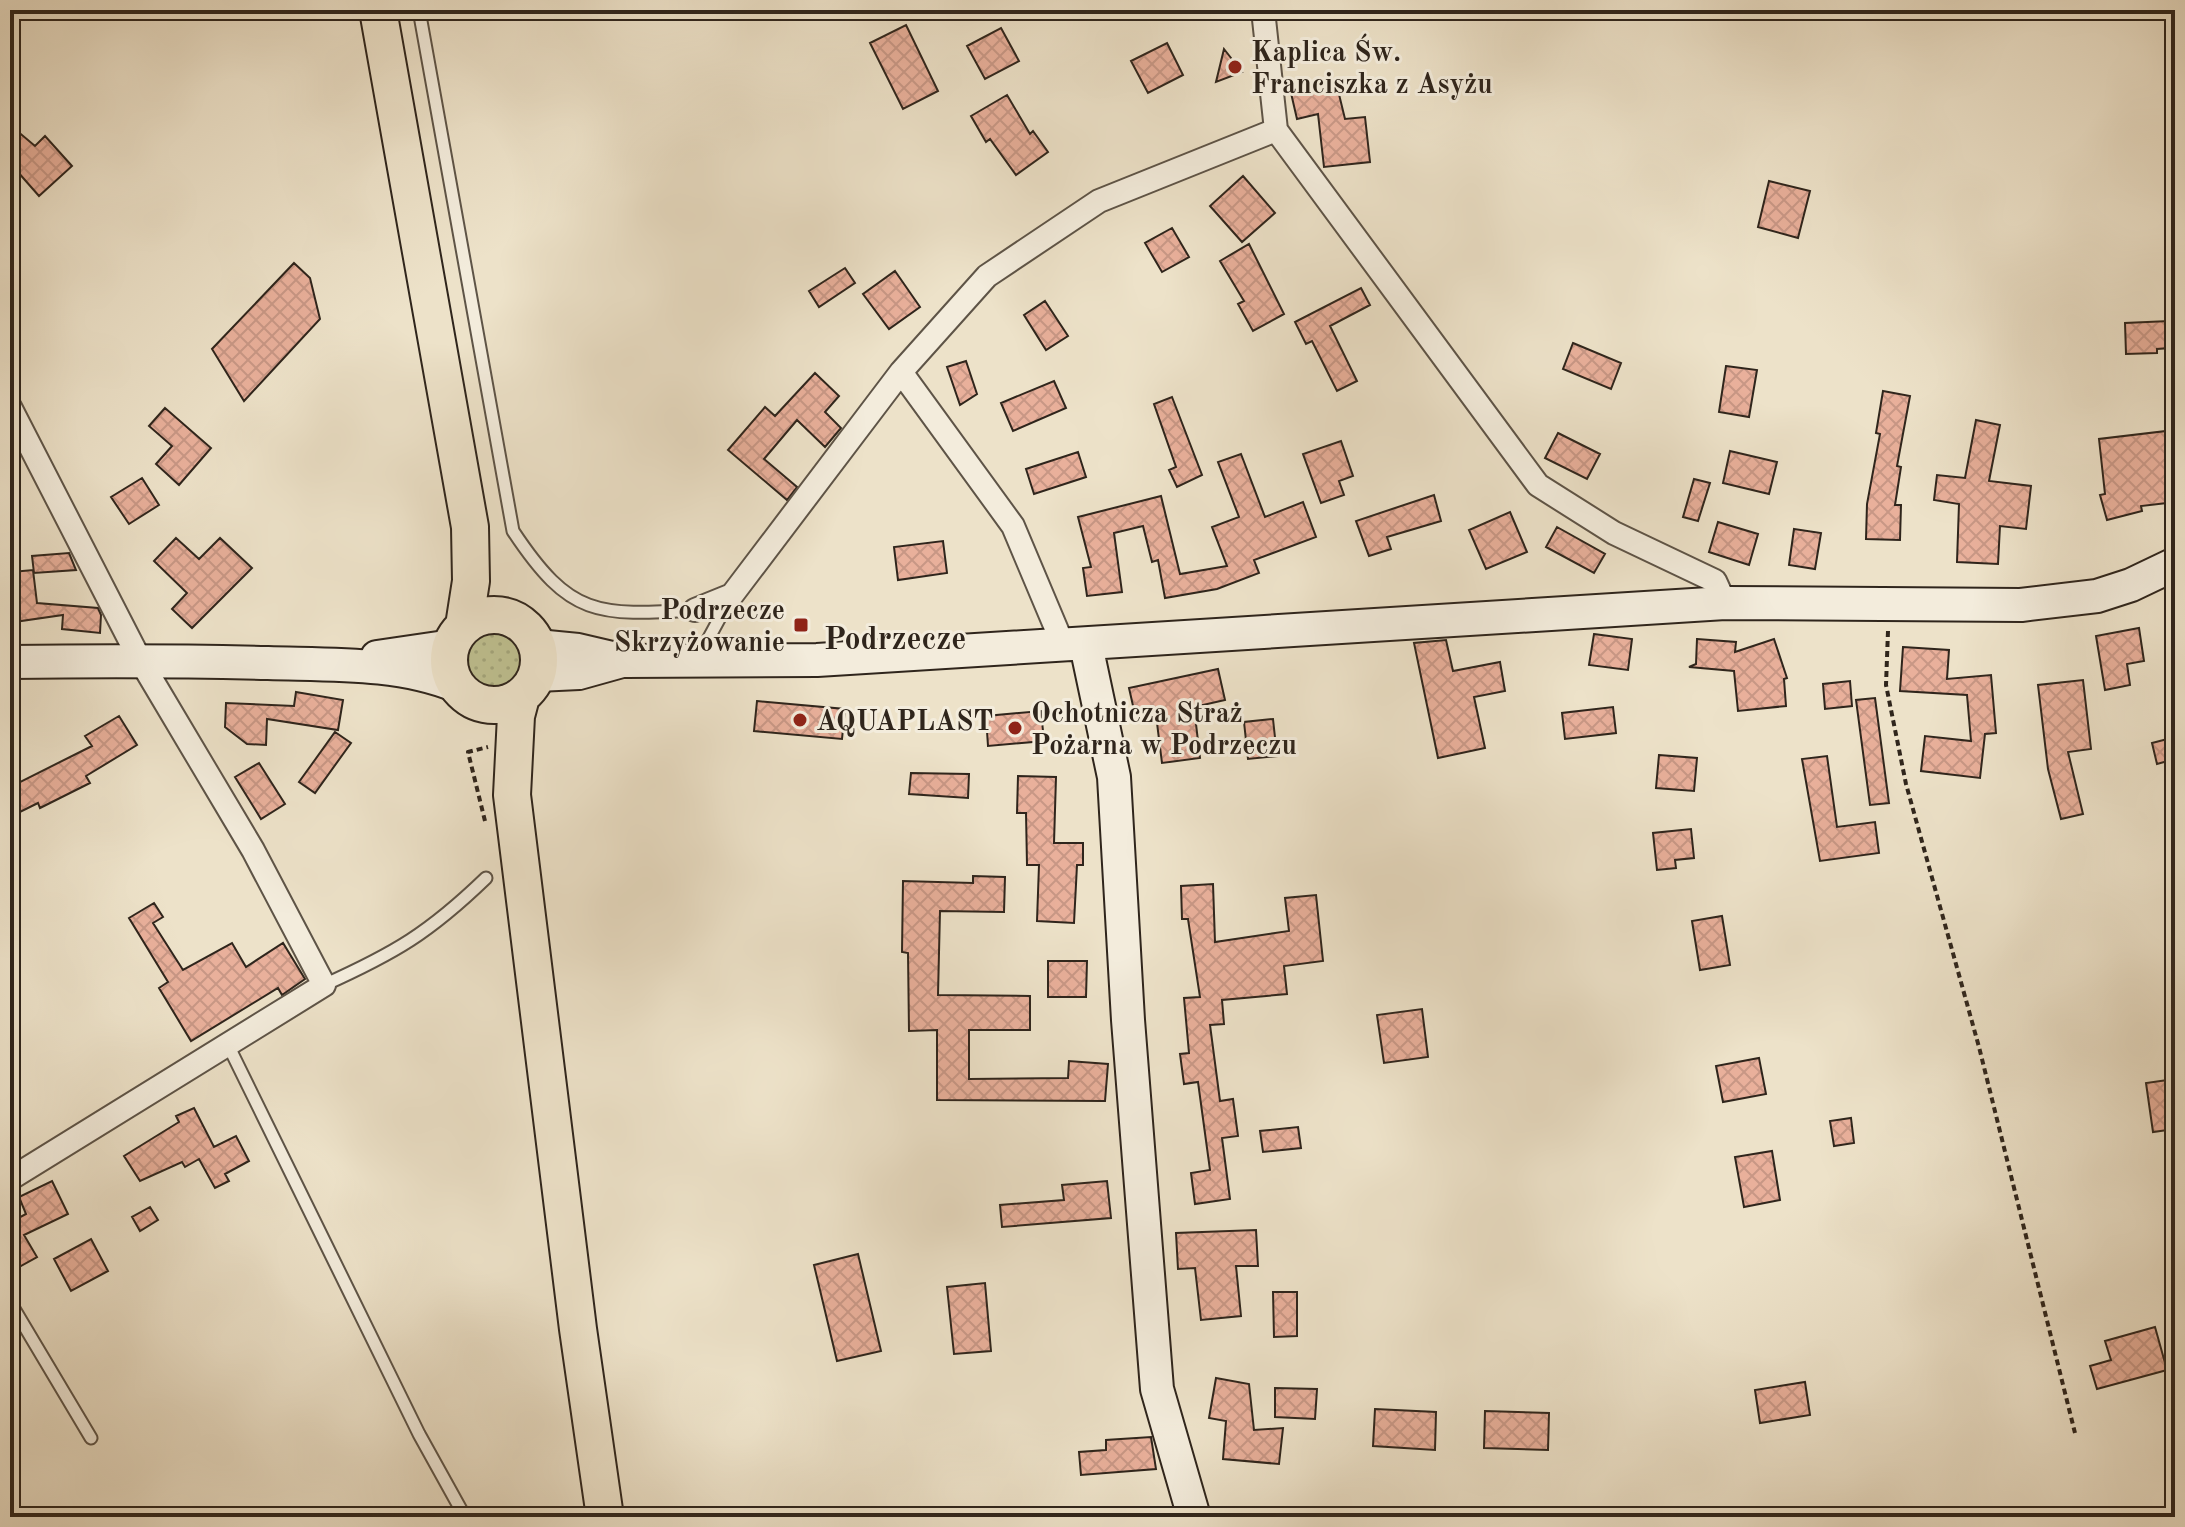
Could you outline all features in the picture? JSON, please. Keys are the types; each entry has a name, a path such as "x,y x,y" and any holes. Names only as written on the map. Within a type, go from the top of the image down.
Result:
{"main road":[{"path":"378,10 470,527 471,581 458,636 449,659 467,694 488,717 512,795 578,1329 605,1517"},
{"path":"470,527 506,617"},
{"path":"458,636 492,615 506,617 530,633 532,673 516,716 512,795"},
{"path":"467,694 493,706 532,673"}],"street":[{"path":"1263,10 1276,130 1538,485 1614,533 1715,581 1725,603"},
{"path":"695,610 732,595 901,372 987,276 1099,201 1276,130"},
{"path":"901,372 1013,526 1075,646 1114,777 1157,1389 1194,1517"},
{"path":"10,407 140,660 253,850 324,985 10,1179"},
{"path":"532,673 579,673 625,661 817,660 1725,603 2061,602 2131,585 2175,564"},
{"path":"330,665 458,636"},
{"path":"10,662 140,660 330,665 412,672 467,694"}],"lane":[{"path":"419,10 513,531 547,578 564,595 589,607 623,615 695,610"},
{"path":"696,662 732,595"},
{"path":"324,985 409,944 445,918 486,878"},
{"path":"228,1045 419,1434 465,1517"},
{"path":"10,1302 91,1438"}],"path":[{"path":"1889,604 1886,685 1906,784 1979,1047 2075,1433"},
{"path":"486,825 468,752 497,745"}],"green space":[{"path":"494,627 518,637 528,661 518,685 494,695 470,685 460,661 470,637"}],"building":[{"path":"906,25 938,91 903,109 870,43"},
{"path":"1001,28 1019,61 985,79 967,46"},
{"path":"1167,43 1183,75 1148,93 1131,61"},
{"name":"Kaplica Św. Franciszka z Asyżu","path":"1224,49 1242,72 1216,82"},
{"path":"1336,82 1345,119 1365,117 1370,162 1324,167 1318,114 1297,119 1291,93"},
{"path":"1007,95 1030,134 1033,131 1048,152 1016,175 990,139 986,142 971,116"},
{"path":"10,125 35,146 45,136 72,166 39,196 10,163"},
{"path":"1243,176 1275,213 1242,242 1210,206"},
{"path":"1769,181 1810,191 1798,238 1758,227"},
{"path":"1172,228 1189,257 1162,272 1145,243"},
{"path":"1249,244 1284,314 1253,331 1238,304 1244,301 1220,261"},
{"path":"294,263 310,278 320,319 244,401 212,349"},
{"path":"845,268 855,283 819,307 809,291"},
{"path":"895,271 920,307 889,329 863,294"},
{"path":"1361,288 1370,305 1330,326 1357,381 1337,391 1312,341 1306,344 1295,322"},
{"path":"1045,301 1068,336 1046,350 1024,315"},
{"path":"2169,321 2170,348 2157,349 2157,353 2126,354 2125,323"},
{"path":"1573,343 1621,363 1611,389 1563,369"},
{"path":"966,361 977,394 960,405 947,367"},
{"path":"1726,366 1757,370 1749,417 1719,412"},
{"path":"815,373 839,396 825,412 841,428 825,447 797,420 764,459 797,487 787,500 728,450 765,407 775,416"},
{"path":"1054,381 1066,408 1013,431 1001,403"},
{"path":"1883,391 1910,396 1897,466 1901,467 1895,505 1901,505 1900,540 1866,539 1867,504 1880,434 1876,433"},
{"path":"1172,397 1202,475 1177,487 1169,470 1176,467 1154,404"},
{"path":"165,408 211,448 179,485 156,464 172,446 149,426"},
{"path":"1976,420 2000,425 1989,481 2031,486 2026,529 2000,526 1998,564 1957,562 1959,504 1934,500 1937,475 1965,478"},
{"path":"2175,430 2175,502 2141,506 2142,511 2107,520 2100,495 2105,494 2099,439"},
{"path":"1558,433 1600,454 1587,479 1545,458"},
{"path":"1341,441 1353,476 1339,481 1344,495 1321,503 1303,454"},
{"path":"1730,451 1777,462 1769,494 1723,483"},
{"path":"1078,452 1086,477 1034,494 1026,469"},
{"path":"1241,454 1265,517 1303,502 1316,537 1254,560 1259,573 1217,589 1165,598 1158,560 1152,562 1143,526 1114,533 1122,592 1087,596 1083,568 1091,567 1078,517 1161,496 1180,574 1227,566 1212,527 1239,517 1218,462"},
{"path":"142,478 159,505 129,524 111,497"},
{"path":"1694,479 1710,483 1698,521 1683,517"},
{"path":"1434,495 1441,521 1387,537 1391,549 1369,556 1356,521"},
{"path":"1510,512 1527,552 1486,569 1469,530"},
{"path":"1718,522 1758,534 1749,565 1709,552"},
{"path":"1557,527 1605,554 1594,573 1546,547"},
{"path":"1794,529 1821,533 1815,569 1789,565"},
{"path":"176,538 199,559 220,538 252,568 192,628 172,609 187,593 154,561"},
{"path":"943,541 947,573 898,580 894,547"},
{"path":"69,553 76,570 34,573 32,556"},
{"path":"33,570 37,603 98,608 101,615 100,633 62,629 63,615 14,622 10,595 12,572"},
{"path":"2139,628 2144,661 2127,664 2130,685 2105,690 2096,636"},
{"path":"1594,634 1632,639 1628,670 1589,665"},
{"path":"1697,639 1736,642 1735,652 1774,639 1787,678 1784,679 1786,706 1738,711 1734,671 1689,667 1696,664"},
{"path":"1446,640 1453,671 1500,662 1505,691 1474,697 1485,748 1438,758 1414,643"},
{"path":"1903,647 1949,650 1947,679 1991,675 1996,733 1985,734 1980,778 1921,771 1925,736 1971,741 1967,695 1900,691"},
{"path":"1218,669 1225,700 1194,707 1200,758 1162,763 1156,715 1136,719 1129,688"},
{"path":"2083,680 2091,749 2068,752 2083,814 2061,819 2048,769 2038,685"},
{"path":"1850,681 1852,706 1825,709 1823,684"},
{"path":"296,692 343,700 338,730 267,719 266,745 247,744 225,727 226,703 294,706"},
{"path":"1875,698 1889,803 1870,805 1856,700"},
{"name":"AQUAPLAST","path":"757,701 845,709 842,739 754,731"},
{"path":"1613,707 1616,733 1565,739 1562,713"},
{"name":"Ochotnicza Straż Pożarna w Podrzeczu","path":"1041,711 1044,741 988,746 986,716"},
{"path":"119,716 137,745 86,776 90,783 40,808 38,803 10,817 10,787 92,746 85,736"},
{"path":"1273,719 1277,756 1248,759 1244,722"},
{"path":"335,732 351,743 315,793 299,782"},
{"path":"2175,737 2175,759 2157,764 2152,743"},
{"path":"1659,755 1697,758 1694,791 1656,788"},
{"path":"1827,756 1837,827 1875,822 1879,853 1820,861 1802,759"},
{"path":"259,763 285,804 261,819 235,777"},
{"path":"911,773 969,774 968,798 909,794"},
{"path":"1018,776 1056,777 1054,843 1083,843 1083,865 1077,865 1074,923 1037,921 1039,865 1027,865 1026,813 1017,813"},
{"path":"1691,829 1694,858 1675,860 1676,868 1657,870 1653,833"},
{"path":"973,876 1005,877 1004,912 940,911 938,995 1030,996 1030,1030 969,1030 969,1079 1068,1078 1069,1061 1108,1064 1105,1101 937,1100 937,1030 909,1031 908,953 902,952 903,881 973,883"},
{"path":"1213,884 1215,942 1289,931 1285,898 1316,895 1323,961 1284,966 1287,994 1222,1000 1224,1024 1210,1025 1220,1101 1233,1099 1238,1136 1222,1138 1230,1199 1195,1204 1191,1173 1210,1170 1198,1082 1184,1084 1180,1054 1189,1053 1184,998 1200,997 1188,919 1182,919 1181,886"},
{"path":"154,903 163,917 153,923 183,970 232,943 246,967 283,943 305,979 282,995 278,988 191,1041 159,988 168,982 129,918"},
{"path":"1722,916 1730,965 1700,970 1692,921"},
{"path":"1048,961 1087,961 1086,997 1048,997"},
{"path":"1422,1009 1428,1057 1384,1063 1377,1015"},
{"path":"1759,1058 1766,1094 1723,1102 1716,1066"},
{"path":"2175,1079 2175,1129 2153,1132 2146,1083"},
{"path":"194,1108 214,1147 236,1136 249,1161 225,1174 229,1181 215,1188 199,1159 185,1167 182,1162 140,1181 124,1156 179,1122 176,1116"},
{"path":"1851,1118 1854,1143 1834,1146 1830,1121"},
{"path":"1298,1127 1301,1148 1263,1152 1260,1131"},
{"path":"1772,1151 1780,1200 1744,1207 1735,1157"},
{"path":"52,1181 68,1214 24,1235 37,1257 10,1272 10,1210 15,1220 26,1214 19,1197"},
{"path":"1107,1181 1111,1218 1002,1227 1000,1205 1064,1200 1062,1185"},
{"path":"150,1207 158,1220 140,1231 132,1217"},
{"path":"1256,1230 1258,1266 1236,1266 1241,1316 1201,1320 1195,1268 1178,1269 1176,1233"},
{"path":"91,1239 108,1271 71,1291 54,1259"},
{"path":"858,1254 881,1351 837,1361 814,1265"},
{"path":"985,1283 991,1351 954,1354 947,1287"},
{"path":"1273,1292 1297,1292 1297,1336 1274,1337"},
{"path":"2155,1327 2167,1370 2097,1389 2090,1366 2111,1360 2105,1341"},
{"path":"1216,1378 1249,1384 1254,1430 1283,1428 1279,1464 1223,1459 1226,1421 1209,1418"},
{"path":"1805,1382 1810,1415 1760,1423 1755,1390"},
{"path":"1275,1388 1317,1389 1315,1419 1275,1417"},
{"path":"1375,1409 1436,1412 1435,1450 1373,1446"},
{"path":"1485,1411 1549,1413 1548,1450 1484,1448"},
{"path":"1151,1437 1156,1469 1081,1475 1079,1452 1106,1450 1106,1440"}],"place":[{"name":"Kaplica Św. Franciszka z Asyżu","path":"1235,67"},
{"name":"Podrzecze Skrzyżowanie","path":"801,625"},
{"name":"AQUAPLAST","path":"800,720"},
{"name":"Ochotnicza Straż Pożarna w Podrzeczu","path":"1015,728"}],"district":[{"name":"Podrzecze","path":"895,638"}]}
